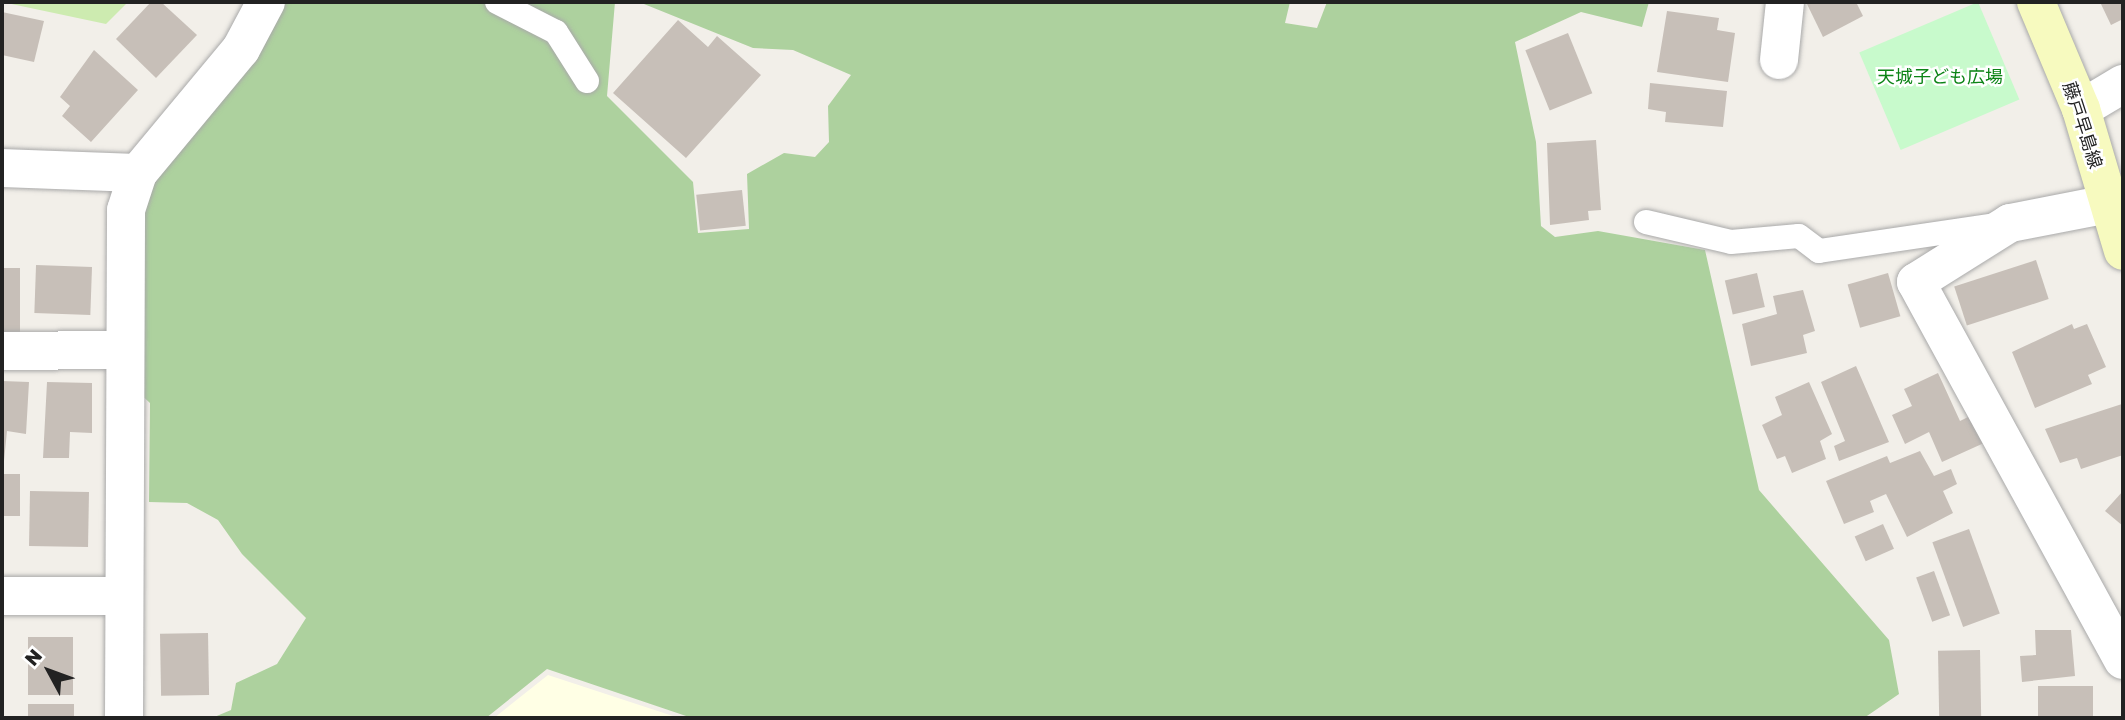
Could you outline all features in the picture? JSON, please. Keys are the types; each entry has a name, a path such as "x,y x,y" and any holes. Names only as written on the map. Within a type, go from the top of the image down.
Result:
{"main road":[{"name":"藤戸早島線","path":"2036,2 2081,109 2123,251"}],"street":[{"path":"124,718 126,210 138,173 241,49 266,2"},
{"path":"1779,60 1784,2"},
{"path":"2081,109 2123,84"},
{"path":"2,168 138,173"},
{"path":"2108,204 2010,223 1916,282 2123,660"},
{"path":"2,351 125,350"},
{"path":"2,596 124,596"}],"lane":[{"path":"497,2 556,32 587,81"},
{"path":"1646,222 1731,242 1799,236 1819,251 2010,223"}],"shaded area":[{"path":"548,675 679,718 494,718"}],"green space":[{"path":"2,2 128,2 106,24"},
{"path":"281,2 615,2 607,96 693,182 698,233 749,229 747,174 784,153 815,157 829,142 828,106 851,75 793,50 753,48 639,2 1290,2 1285,23 1317,28 1327,2 1649,2 1642,27 1581,12 1515,42 1536,142 1541,226 1555,237 1598,231 1705,250 1759,490 1889,640 1899,694 1864,718 692,718 547,669 486,718 212,718 231,710 236,683 277,664 306,618 242,554 218,520 187,503 149,502 150,403 138,392 135,241 150,180"},
{"name":"天城子ども広場","path":"1978,2 2019,100 1901,150 1859,52"}],"building":[{"path":"151,2 161,2 197,35 156,78 116,39"},
{"path":"1806,2 1856,2 1863,16 1823,37"},
{"path":"2100,2 2123,2 2123,19 2111,25"},
{"path":"1667,11 1719,18 1717,30 1735,33 1728,82 1657,72"},
{"path":"2,12 44,21 34,62 2,55"},
{"path":"678,20 708,47 717,36 761,75 686,158 613,93"},
{"path":"1568,33 1592,93 1550,110 1525,50"},
{"path":"94,50 138,90 91,142 62,116 70,106 60,97"},
{"path":"1650,83 1727,91 1723,127 1665,122 1666,112 1648,109"},
{"path":"1596,140 1601,210 1588,211 1589,220 1550,225 1547,143"},
{"path":"742,190 746,226 700,231 696,195"},
{"path":"2036,260 2049,299 1967,326 1954,287"},
{"path":"36,265 92,267 90,315 34,313"},
{"path":"2,268 20,268 20,332 2,332"},
{"path":"1757,273 1765,307 1733,315 1725,280"},
{"path":"1888,273 1900,316 1860,328 1848,285"},
{"path":"1803,290 1815,331 1803,335 1807,353 1751,366 1742,324 1777,314 1773,296"},
{"path":"2072,324 2074,329 2087,324 2106,367 2088,375 2092,384 2035,408 2012,352"},
{"path":"1856,366 1889,442 1839,461 1834,446 1845,441 1821,382"},
{"path":"1938,373 1960,421 1972,415 1984,443 1942,462 1929,432 1905,444 1892,415 1912,406 1904,389"},
{"path":"2,381 29,382 26,434 7,431 4,461"},
{"path":"47,382 92,383 92,433 70,432 69,458 43,458"},
{"path":"1809,382 1832,434 1820,441 1826,459 1792,473 1785,456 1777,459 1762,425 1782,415 1775,397"},
{"path":"2122,404 2123,455 2081,469 2077,458 2060,463 2045,429"},
{"path":"1920,451 1934,476 1951,469 1957,484 1943,491 1953,513 1907,537 1886,494 1870,501 1874,512 1844,524 1826,481 1887,456 1890,463"},
{"path":"2,474 20,474 20,516 2,516"},
{"path":"30,491 89,492 88,547 29,546"},
{"path":"2123,491 2123,526 2105,511"},
{"path":"1883,524 1894,549 1866,561 1855,537"},
{"path":"1969,529 2000,614 1963,627 1932,542"},
{"path":"1934,571 1950,615 1932,622 1916,577"},
{"path":"2035,630 2071,630 2075,676 2022,682 2020,656 2036,655"},
{"path":"208,633 209,695 161,696 160,634"},
{"path":"28,637 73,637 73,695 28,695"},
{"path":"1980,650 1981,718 1939,718 1938,651"},
{"path":"2038,686 2093,686 2093,718 2038,718"},
{"path":"28,704 74,704 74,718 28,718"}]}
